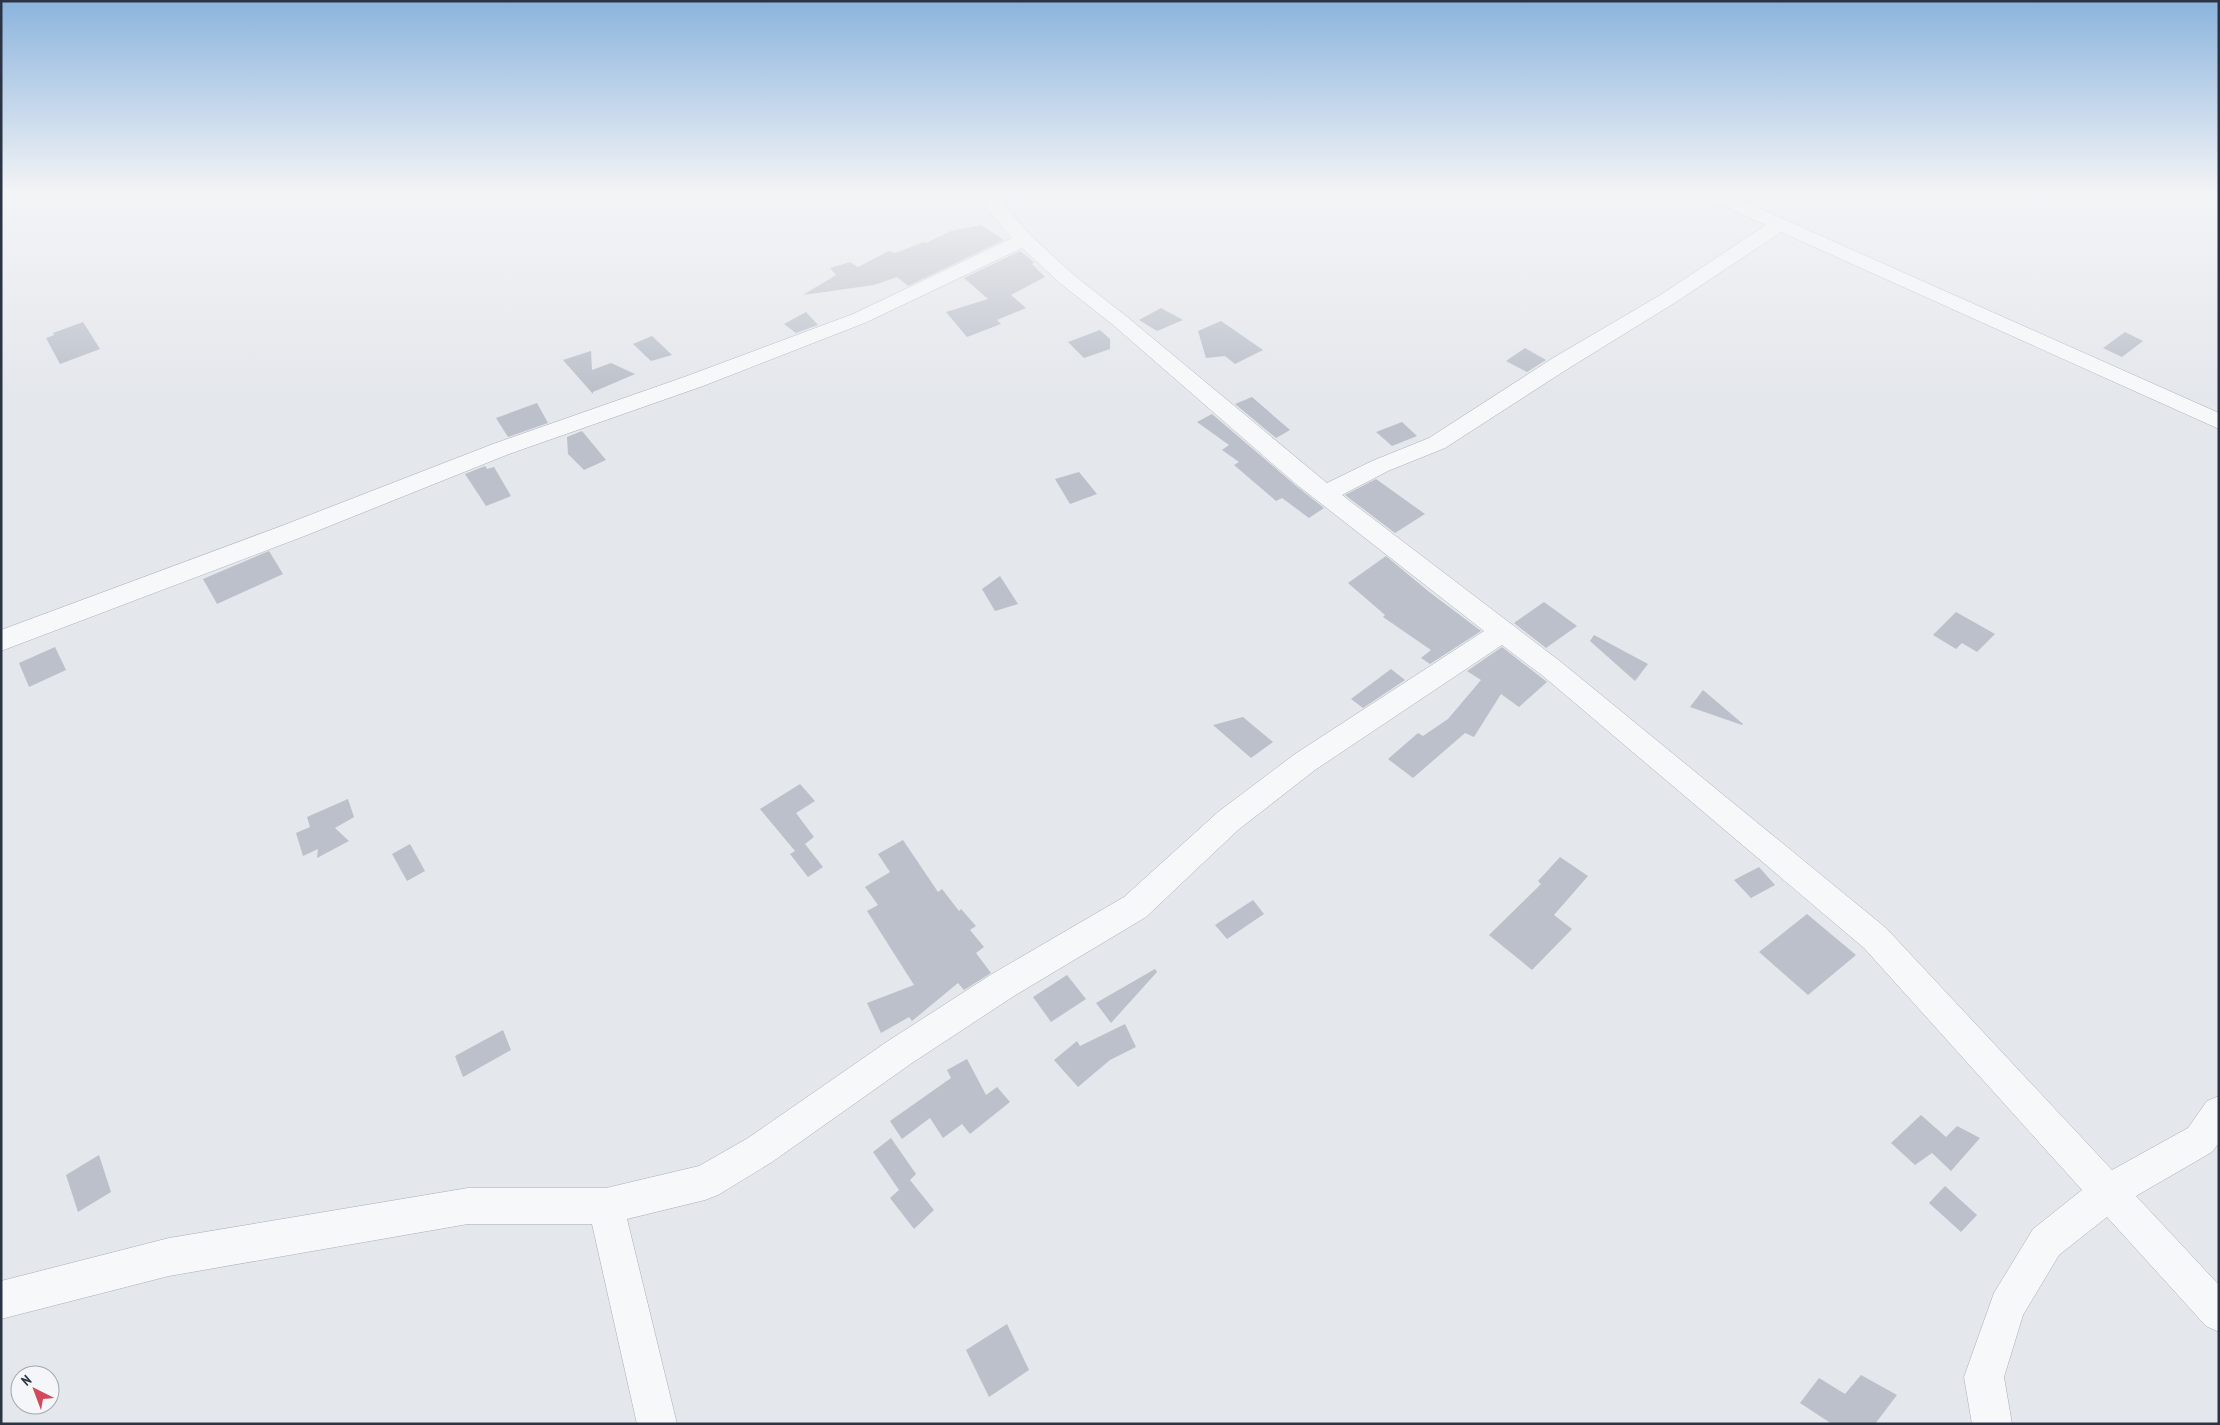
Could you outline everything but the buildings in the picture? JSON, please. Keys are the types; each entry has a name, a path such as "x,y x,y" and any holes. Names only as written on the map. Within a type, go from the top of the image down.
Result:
{"street":[{"path":"1,641 275,538 501,449 695,381 860,318 981,260"},
{"path":"1047,260 1325,494 1552,669 1875,938 2219,1313"},
{"path":"1325,494 1380,466 1437,443 1561,363 1669,298 1725,260"},
{"path":"1861,260 2219,422"},
{"path":"1,1300 169,1256 468,1206 606,1206 705,1182 760,1150 908,1046 1003,986 1135,907 1228,821 1306,762 1503,631"},
{"path":"1992,1424 1984,1377 2007,1306 2046,1242 2109,1192 2200,1140 2219,1113"},
{"path":"606,1206 657,1424"}]}
